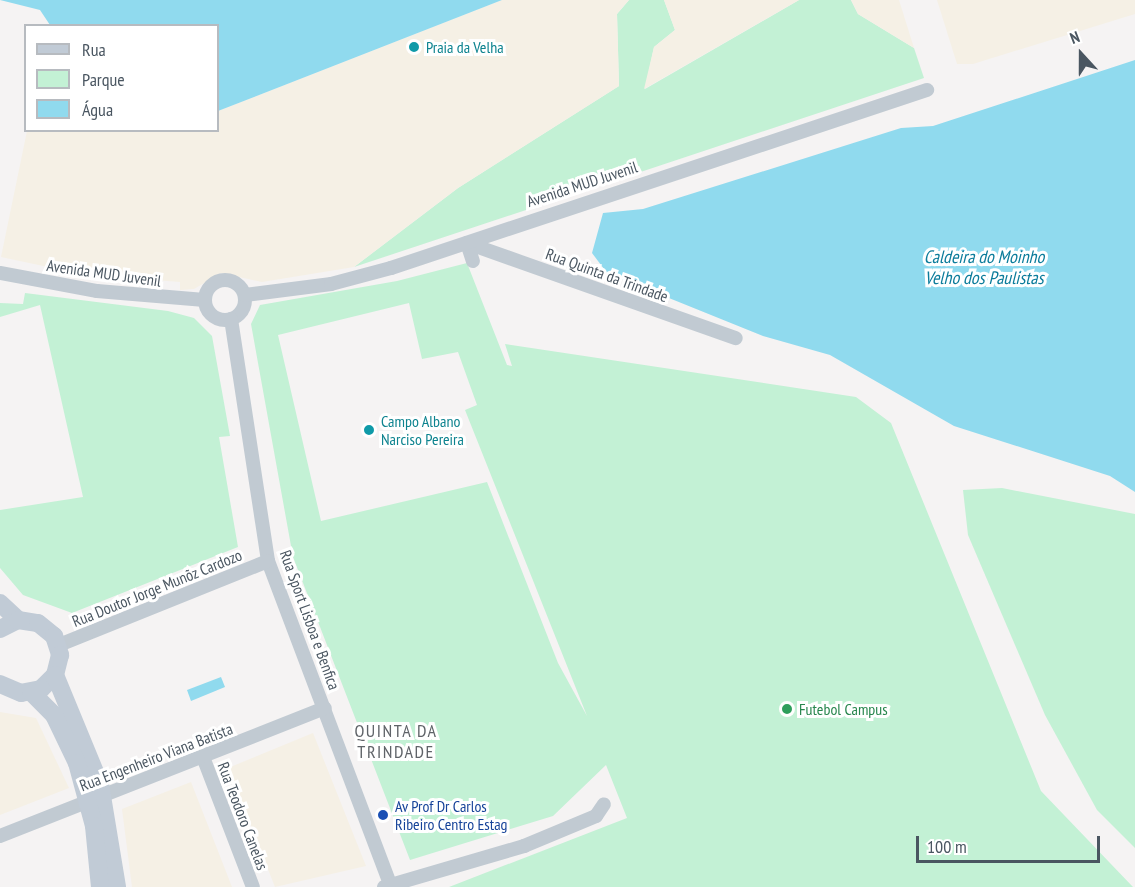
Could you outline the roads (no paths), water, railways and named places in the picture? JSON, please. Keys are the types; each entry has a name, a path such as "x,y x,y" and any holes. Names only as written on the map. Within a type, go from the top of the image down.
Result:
{"main road":[{"path":"0,603 18,620 47,628 58,645 55,675 96,798 117,887"},
{"path":"0,629 18,620"},
{"path":"31,692 55,675"},
{"path":"0,684 31,692 59,724 96,798 100,887"}],"street":[{"name":"Avenida MUD Juvenil","path":"245,295 357,278 927,90"},
{"path":"466,243 473,261"},
{"name":"Rua Quinta da Trindade","path":"466,243 736,338"},
{"name":"Avenida MUD Juvenil","path":"0,273 97,291 205,300"},
{"path":"226,280 238,284 245,295 241,313 231,319 213,316 205,300 209,288 226,280"},
{"name":"Rua Sport Lisboa e Benfica","path":"231,319 268,561 389,886"},
{"name":"Rua Doutor Jorge Munõz Cardozo","path":"58,645 268,561"},
{"name":"Rua Engenheiro Viana Batista","path":"0,836 324,708"},
{"name":"Rua Teodoro Canelas","path":"202,757 254,887"},
{"path":"389,886 524,846 596,816 604,804"}],"water":[{"path":"0,0 502,0 219,111 219,24 49,24 40,10"},
{"name":"Caldeira do Moinho Velho dos Paulistas","path":"1135,60 1135,492 1110,476 954,426 830,355 763,336 607,273 592,253 603,213 643,209 901,128 933,126"},
{"path":"221,677 225,687 191,701 187,690"}],"place":[{"name":"Praia da Velha","path":"414,47"},
{"name":"Campo Albano Narciso Pereira","path":"369,430"},
{"name":"Futebol Campus","path":"787,709"},
{"name":"Av Prof Dr Carlos Ribeiro Centro Estag","path":"383,815"}],"district":[{"name":"QUINTA DA TRINDADE","path":"396,742"}]}
